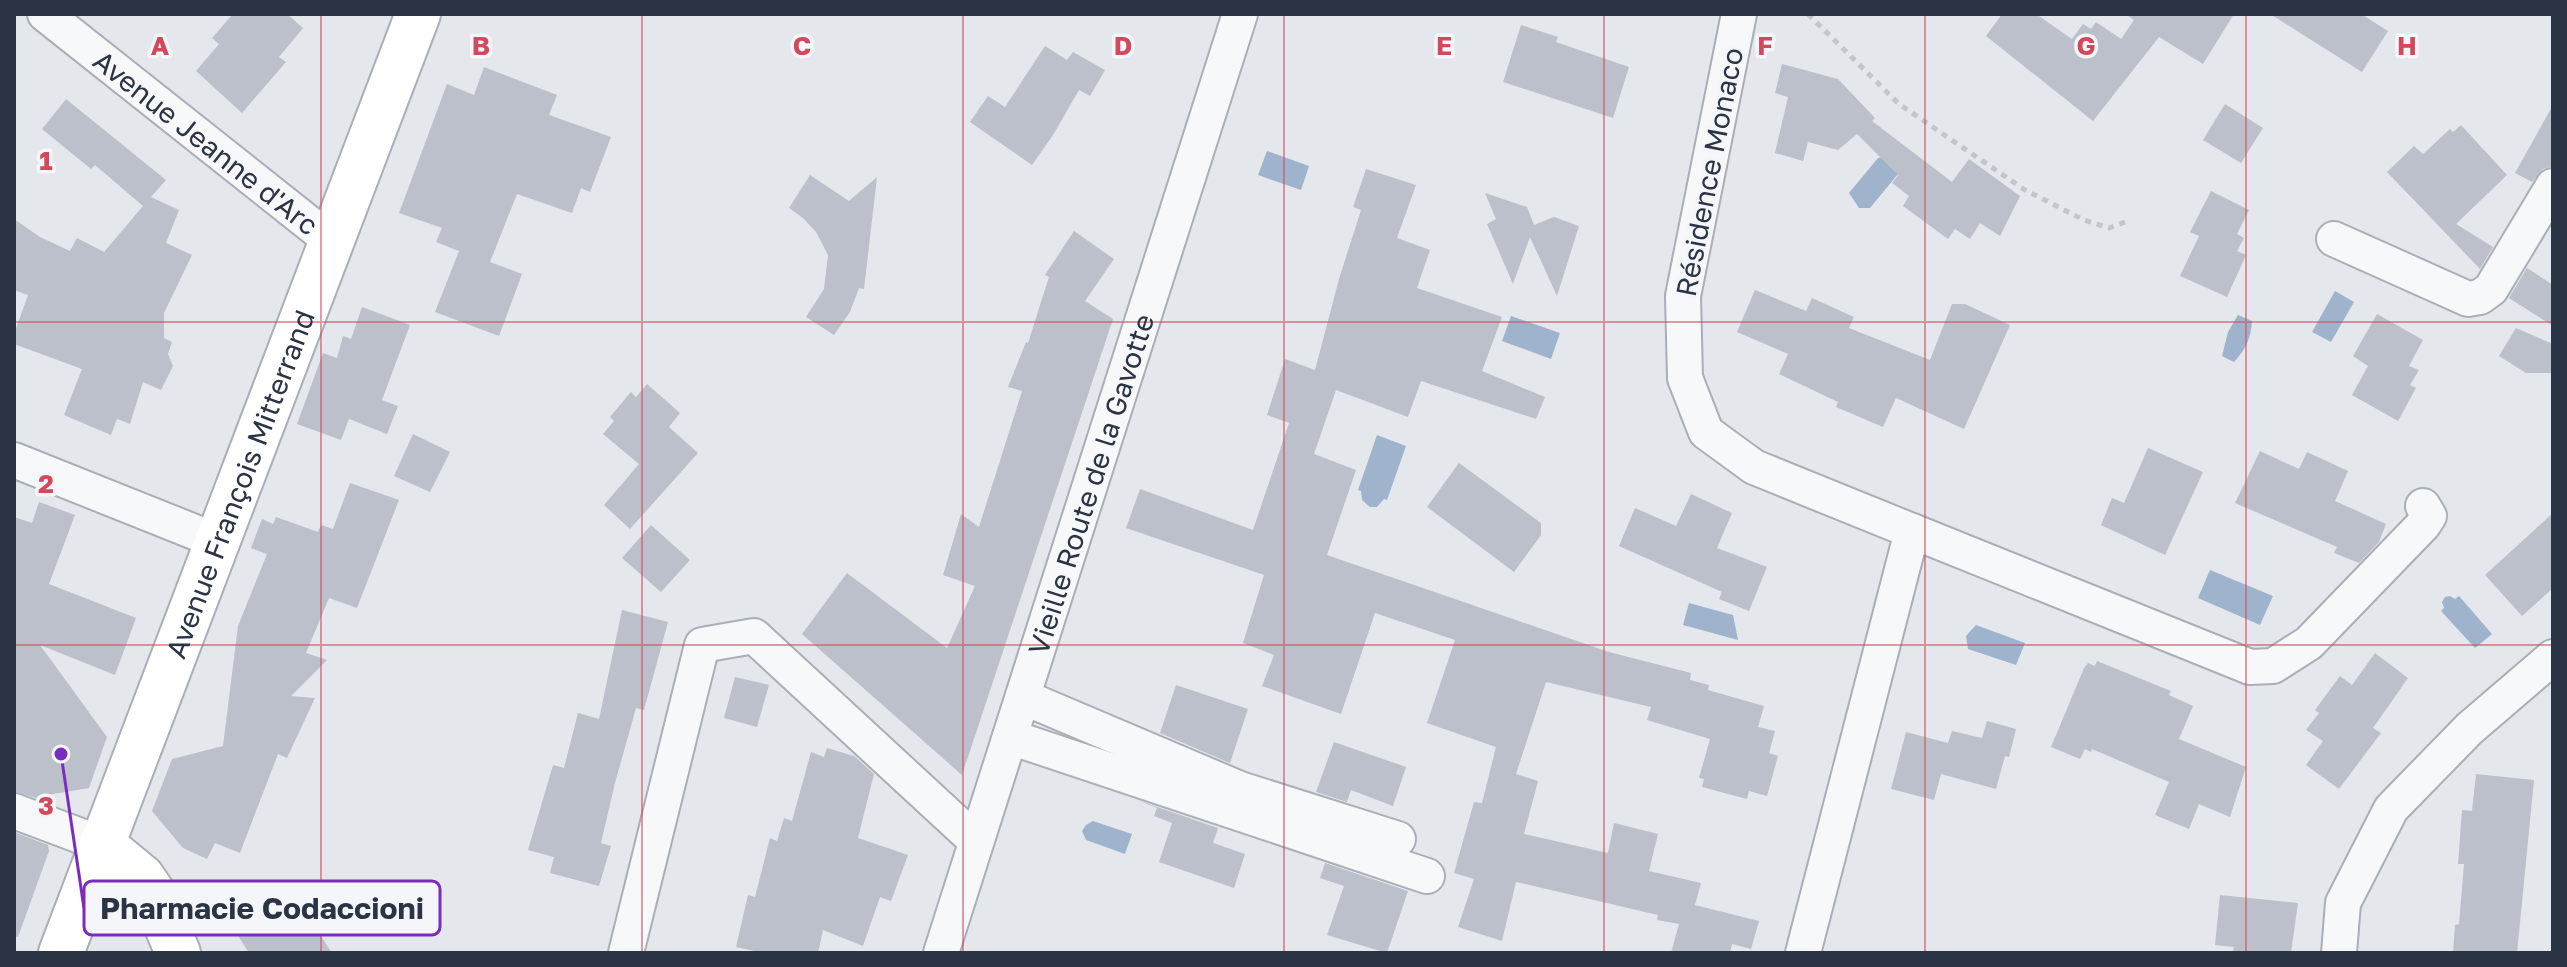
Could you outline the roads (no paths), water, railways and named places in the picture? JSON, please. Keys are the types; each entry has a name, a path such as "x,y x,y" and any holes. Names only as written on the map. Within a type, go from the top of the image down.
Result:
{"main road":[{"name":"Avenue François Mitterrand","path":"68,951 102,844 418,14"},
{"path":"102,844 142,877 181,952"}],"street":[{"name":"Avenue Jeanne d'Arc","path":"45,14 330,240"},
{"name":"Vieille Route de la Gavotte","path":"941,953 1240,14"},
{"name":"Résidence Monaco","path":"1739,14 1683,296 1685,378 1706,432 1754,467 2250,667 2273,666 2309,643 2423,525 2429,516 2423,506"},
{"path":"2334,239 2468,299 2480,297 2491,289 2553,186"},
{"path":"14,460 217,541"},
{"path":"1805,953 1912,531"},
{"path":"626,953 702,645 754,636 980,830"},
{"path":"2339,953 2343,903 2391,809 2469,729 2553,657"},
{"path":"819,663 980,830"},
{"path":"1023,697 1240,789 1398,839"},
{"path":"1010,737 1427,876"},
{"path":"14,811 102,844"}],"water":[{"path":"1267,151 1309,166 1301,190 1258,175"},
{"path":"1884,157 1898,174 1870,208 1859,208 1849,193 1878,158"},
{"path":"2335,291 2354,302 2331,342 2312,332"},
{"path":"2238,315 2252,321 2247,343 2234,362 2222,356 2228,332"},
{"path":"1511,316 1560,333 1551,359 1502,341"},
{"path":"1377,435 1406,446 1387,500 1384,499 1377,507 1370,507 1362,500 1361,491 1358,490"},
{"path":"2210,570 2273,596 2260,625 2198,598"},
{"path":"2459,596 2492,634 2475,648 2441,611 2445,597 2455,599"},
{"path":"1689,603 1733,615 1738,640 1683,625"},
{"path":"1976,625 2025,643 2016,665 1968,649 1966,636"},
{"path":"1093,821 1132,834 1125,854 1086,840 1082,831"}],"place":[{"name":"Pharmacie Codaccioni","path":"61,754"}]}
